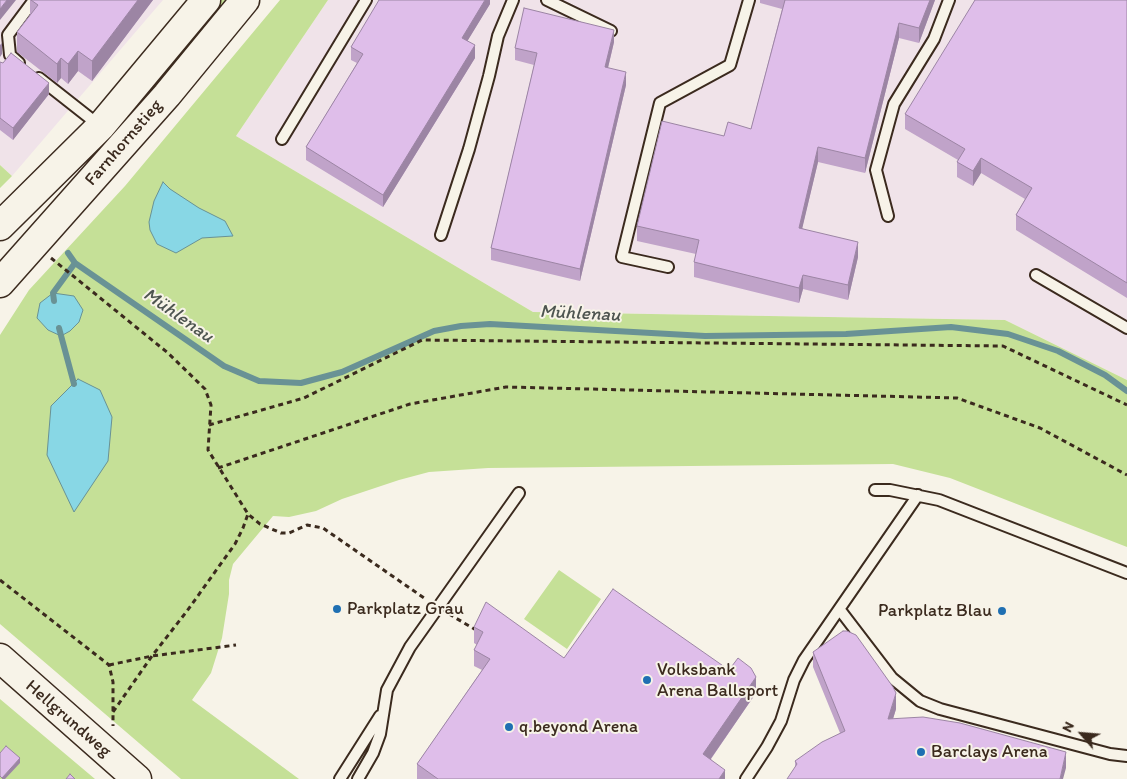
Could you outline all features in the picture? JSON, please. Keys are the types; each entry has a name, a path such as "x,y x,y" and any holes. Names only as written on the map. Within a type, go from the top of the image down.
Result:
{"main road":[{"name":"Farnhornstieg","path":"0,226 101,126 206,0"},
{"name":"Farnhornstieg","path":"0,283 166,95 245,0"},
{"name":"Hellgrundweg","path":"0,658 137,779"}],"lane":[{"path":"34,0 8,35 8,59 28,69 101,126"},
{"path":"282,140 366,0"},
{"path":"441,235 469,149 498,36 513,0"},
{"path":"546,0 610,31"},
{"path":"668,267 622,257 660,103 730,65 749,0"},
{"path":"888,216 876,170 894,104 934,39 949,0"},
{"path":"1036,275 1127,328"},
{"path":"875,490 890,490 918,495 961,508 1127,573"},
{"path":"358,779 380,734 387,690 410,647 519,493"},
{"path":"746,779 767,747 781,720 794,680 804,660 918,495"},
{"path":"840,610 892,678 920,701 940,709 1127,756"},
{"path":"340,779 383,711"}],"path":[{"path":"49,256 168,353 205,389 211,405 208,450 248,514 260,524 281,533 289,533 307,525 323,528 438,608 484,634"},
{"path":"209,425 304,398 422,340 1003,346 1127,405"},
{"path":"218,468 410,404 506,387 957,398 1040,428 1127,475"},
{"path":"113,712 235,544 248,514"},
{"path":"0,580 108,665 113,682 113,725"},
{"path":"108,665 152,656 236,645"}],"shaded area":[{"path":"0,0 163,0 12,176 0,165"},
{"path":"328,0 1127,0 1127,380 1005,320 533,312 236,136"}],"green space":[{"path":"220,0 230,0 111,145 105,142"},
{"path":"280,0 328,0 236,136 533,312 1005,320 1127,380 1127,547 950,478 893,464 488,468 429,472 342,499 316,511 289,517 273,516 233,564 229,580 229,594 222,638 211,673 192,700 299,779 181,779 0,624 0,335 29,290 125,186"},
{"path":"0,165 12,176 0,188"},
{"path":"559,570 601,599 567,649 524,619"},
{"path":"0,699 95,779 0,779"}],"water":[{"path":"163,182 170,189 199,208 225,221 233,236 202,238 176,253 157,244 150,230 149,222 154,201"},
{"path":"53,293 74,296 83,310 79,322 70,331 61,336 48,330 37,318 40,303"},
{"path":"78,379 100,390 112,417 108,461 74,512 47,455 51,406"}],"building":[{"path":"0,0 7,0 0,9"},
{"path":"31,0 138,0 92,61 78,51 68,64 61,58 57,64 17,32 38,5"},
{"path":"379,0 485,0 462,38 475,45 383,195 306,147 363,54 351,47"},
{"path":"785,0 930,0 919,28 899,23 865,158 818,147 799,228 858,242 848,285 803,275 799,288 694,262 699,240 637,226 662,121 724,136 728,122 751,129"},
{"path":"975,0 1127,0 1127,283 1016,215 1032,188 981,158 973,171 957,162 965,149 905,114"},
{"path":"524,8 614,30 605,67 626,72 580,269 491,248 537,53 515,48"},
{"path":"11,53 49,83 13,128 0,118 0,62 3,63"},
{"path":"613,589 729,670 738,658 751,668 756,677 703,754 725,770 719,779 438,779 417,764 490,659 474,650 483,632 474,627 486,602 564,658"},
{"path":"843,631 856,635 893,687 896,693 888,719 923,717 960,723 1066,752 1060,779 787,779 797,764 795,761 822,742 845,731 813,652"},
{"path":"6,746 20,758 2,778 0,776 0,753"},
{"path":"70,774 75,779 66,779"}],"waterway":[{"name":"Mühlenau","path":"68,253 75,263 224,366 259,381 301,383 342,372 434,331 461,326 490,324 705,336 846,334 951,327 1008,334 1058,351 1105,375 1127,391"},
{"path":"54,301 53,293 75,263"},
{"path":"59,328 74,384"}],"place":[{"name":"Parkplatz Grau","path":"337,609"},
{"name":"Parkplatz Blau","path":"1002,611"},
{"name":"Volksbank Arena Ballsport","path":"647,680"},
{"name":"q.beyond Arena","path":"509,727"},
{"name":"Barclays Arena","path":"921,752"}]}
